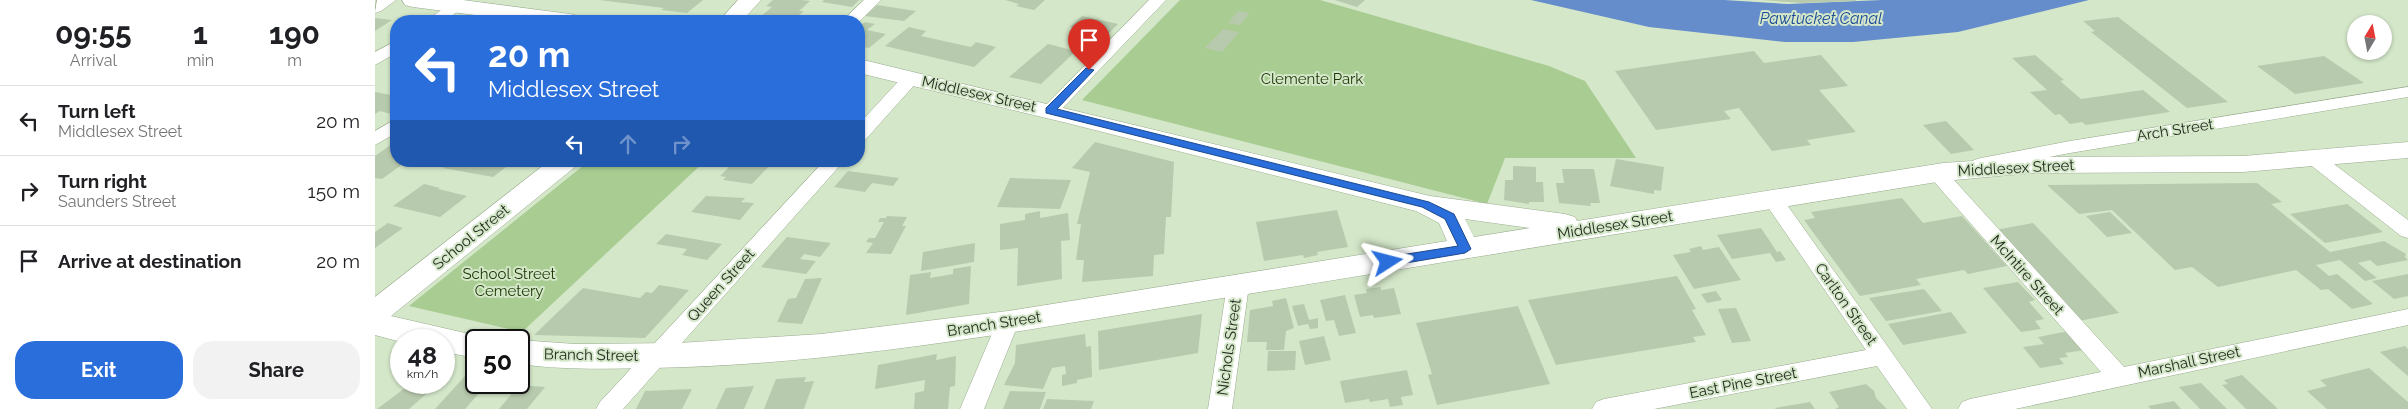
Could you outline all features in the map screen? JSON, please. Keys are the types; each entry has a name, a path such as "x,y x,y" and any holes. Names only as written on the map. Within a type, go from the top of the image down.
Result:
{"main road":[{"path":"413,0 521,15"},
{"path":"735,15 749,0"},
{"name":"Middlesex Street","path":"865,67 1425,204 1449,217 1465,249 1940,173 2032,164 2206,165 2315,159 2408,150"},
{"name":"School Street","path":"375,313 558,167"},
{"path":"1425,204 1599,227"},
{"name":"Branch Street","path":"530,354 544,356 657,356 750,353 868,342 1008,322 1465,249"},
{"path":"375,324 396,329"}],"street":[{"path":"375,8 388,0"},
{"path":"857,15 873,0"},
{"path":"1050,111 1158,0"},
{"path":"443,15 457,6"},
{"path":"375,60 390,50"},
{"path":"865,128 911,78"},
{"name":"Arch Street","path":"1940,173 2070,147 2408,92"},
{"path":"375,139 390,129"},
{"path":"2315,159 2408,231"},
{"name":"Queen Street","path":"608,409 830,167"},
{"name":"McIntire Street","path":"1940,173 2118,376"},
{"name":"Carlton Street","path":"1773,200 1919,409"},
{"name":"Nichols Street","path":"1220,409 1237,285"},
{"name":"Marshall Street","path":"1970,409 2118,376 2408,317"},
{"path":"972,409 1008,322"},
{"name":"East Pine Street","path":"1604,409 1883,356"}],"green space":[{"name":"Clemente Park","path":"1180,0 1320,0 1549,66 1585,81 1636,158 1505,158 1487,204 1082,100"},
{"name":"School Street Cemetery","path":"582,167 699,167 525,329 509,329 409,306"}],"water":[{"name":"Pawtucket Canal","path":"1531,0 1724,0 1788,4 1882,0 2089,0 1958,32 1853,42 1785,42 1649,27"}],"building":[{"path":"599,0 703,0 687,13 661,10 664,8"},
{"path":"773,0 810,1 799,11 804,11 799,15 762,15 772,7 766,6"},
{"path":"824,0 859,0 852,7 822,2"},
{"path":"1005,0 1045,0 1034,10 1016,6 1019,4"},
{"path":"1335,0 1365,0 1357,7"},
{"path":"1763,0 1856,0 1856,1 1803,3"},
{"path":"877,5 916,11 904,21 865,16"},
{"path":"1238,11 1249,13 1240,25 1228,23"},
{"path":"1082,16 1118,24 1107,35 1070,27"},
{"path":"2118,17 2228,102 2187,108 2091,32 2095,31 2083,21"},
{"path":"375,18 390,20 390,21 375,31"},
{"path":"865,22 875,24 867,30 886,34 869,48 865,47"},
{"path":"909,27 926,31 921,36 971,47 976,42 996,47 974,67 885,46"},
{"path":"1223,29 1239,32 1222,52 1205,48"},
{"path":"1048,44 1076,51 1041,84 1009,77"},
{"path":"1754,51 1764,63 1821,55 1848,86 1819,90 1856,132 1807,140 1811,145 1772,151 1739,108 1724,111 1731,119 1656,130 1615,71"},
{"path":"2035,55 2064,80 2060,81 2081,99 2143,90 2170,112 2086,125 2082,122 2070,124 2060,114 2055,115 2030,92 2047,90 2012,58"},
{"path":"2324,56 2364,83 2295,94 2257,66"},
{"path":"375,92 390,95 390,114 380,111 375,114"},
{"path":"1946,121 1974,150 1951,154 1923,125"},
{"path":"1095,142 1174,162 1171,217 1166,217 1164,254 1154,255 1153,276 1082,282 1084,260 1076,260 1081,224 1077,224 1090,172 1072,168"},
{"path":"390,145 390,167 399,167 382,179 375,178 375,156"},
{"path":"1616,159 1664,167 1661,191 1654,190 1654,194 1610,186"},
{"path":"1513,166 1536,167 1536,182 1543,182 1544,202 1529,202 1529,204 1504,200 1505,180 1513,180"},
{"path":"444,167 506,167 493,177 443,168"},
{"path":"729,167 768,167 752,184 723,180 726,177 720,176"},
{"path":"1562,169 1594,169 1600,203 1590,203 1591,206 1559,203 1556,183 1564,183"},
{"path":"848,171 899,178 893,186 872,183 865,192 834,187"},
{"path":"1010,178 1071,180 1060,209 997,207"},
{"path":"2257,183 2282,202 2271,204 2330,252 2384,241 2406,254 2405,257 2408,260 2377,266 2370,260 2358,263 2377,278 2365,281 2340,260 2316,265 2329,276 2337,274 2373,304 2352,309 2328,289 2321,290 2296,270 2218,287 2192,267 2175,270 2112,210 2079,214 2047,185"},
{"path":"424,184 467,196 440,217 393,206"},
{"path":"706,196 745,198 741,202 754,203 740,220 691,212"},
{"path":"1902,198 1923,223 1962,216 2007,266 1968,274 1964,270 1916,279 1921,285 1860,296 1804,220 1815,218 1811,212"},
{"path":"2347,204 2383,232 2325,243 2290,214"},
{"path":"1337,210 1348,247 1317,252 1318,255 1304,258 1303,255 1264,261 1256,222"},
{"path":"1040,211 1040,218 1068,213 1070,240 1061,241 1062,279 1017,286 1018,248 1000,250 1000,224 1025,220 1025,214"},
{"path":"2110,212 2132,233 2107,237 2086,216"},
{"path":"887,216 907,217 902,226 906,226 891,254 866,253 873,243 866,242 869,238 875,238 884,222 878,222 880,218 886,218"},
{"path":"388,223 403,228 375,248 375,232"},
{"path":"2033,223 2119,313 2079,321 1995,230"},
{"path":"1761,228 1777,252 1780,251 1786,260 1776,262 1770,253 1732,259 1717,235"},
{"path":"666,234 722,244 707,260 682,255 687,249 656,244"},
{"path":"787,237 831,243 820,257 804,254 800,259 816,261 806,274 761,267"},
{"path":"975,243 974,262 921,271 923,252"},
{"path":"1701,246 1703,250 1719,247 1741,280 1694,289 1673,255 1691,252 1689,249"},
{"path":"971,266 969,304 906,315 910,275 931,272 930,278 953,274 953,269"},
{"path":"2408,274 2408,296 2394,299 2372,281"},
{"path":"1677,276 1696,309 1692,310 1706,335 1693,337 1696,342 1556,365 1528,300"},
{"path":"822,278 802,324 777,322 788,299 796,298 805,279"},
{"path":"2018,282 2035,300 2029,302 2044,319 2035,321 2041,329 2021,332 1983,288"},
{"path":"659,285 689,290 645,338 534,335 583,288 640,298 646,292 652,293"},
{"path":"1381,287 1381,290 1394,288 1401,314 1374,318 1373,315 1360,317 1354,295 1367,293 1366,289"},
{"path":"1924,289 1942,311 1886,321 1869,298"},
{"path":"1716,291 1722,300 1707,303 1701,294"},
{"path":"1345,295 1356,333 1339,336 1334,320 1326,321 1320,300"},
{"path":"1286,298 1294,328 1286,331 1284,350 1266,350 1267,342 1247,342 1250,310 1273,306 1272,301"},
{"path":"1304,304 1309,320 1318,318 1318,328 1310,329 1308,324 1298,326 1292,306"},
{"path":"1518,306 1550,384 1437,405 1428,375 1432,374 1416,323"},
{"path":"1736,308 1751,341 1732,343 1718,309"},
{"path":"1951,312 1967,333 1903,345 1888,324"},
{"path":"1202,314 1198,353 1099,370 1098,331"},
{"path":"2069,331 2085,350 2065,353 2068,357 2059,358 2064,364 2040,368 2023,347 2044,344 2038,337"},
{"path":"1085,334 1086,347 1091,346 1092,377 1062,386 1062,375 1066,374 1065,366 1052,368 1043,389 1004,385 1015,363 1016,345"},
{"path":"1324,336 1331,360 1305,365 1299,341"},
{"path":"2405,346 2408,349 2408,376 2380,352"},
{"path":"1268,351 1296,351 1295,370 1267,371"},
{"path":"937,354 936,360 956,356 955,386 950,387 948,409 914,409 915,393 924,391 925,380 875,389 878,365"},
{"path":"2369,368 2408,402 2408,409 2327,409 2307,391 2327,386 2320,380"},
{"path":"1407,370 1413,395 1401,397 1403,405 1390,407 1388,399 1370,402 1369,399 1345,403 1340,381"},
{"path":"2242,375 2278,409 2246,409 2222,385 2228,384 2224,380"},
{"path":"465,376 465,394 478,394 465,409 435,409 449,394 455,394 455,387"},
{"path":"806,377 804,382 814,381 804,409 764,409 776,379"},
{"path":"2201,383 2227,409 2200,409 2179,387"},
{"path":"1866,384 1874,391 1876,398 1887,409 1835,409 1839,407 1829,392"},
{"path":"530,386 545,387 527,409 499,409 512,394 530,394"},
{"path":"754,386 744,409 716,409 726,388"},
{"path":"692,389 682,409 636,409 645,391"},
{"path":"1010,391 1046,392 1040,409 1003,409"},
{"path":"397,394 426,394 409,409 377,409"},
{"path":"1047,399 1094,401 1091,409 1043,409"},
{"path":"2174,401 2181,409 2151,409 2148,406"},
{"path":"1810,402 1815,409 1775,408"}],"route":[{"path":"1089,70 1050,111 1425,204 1449,217 1465,249 1388,262"}]}
